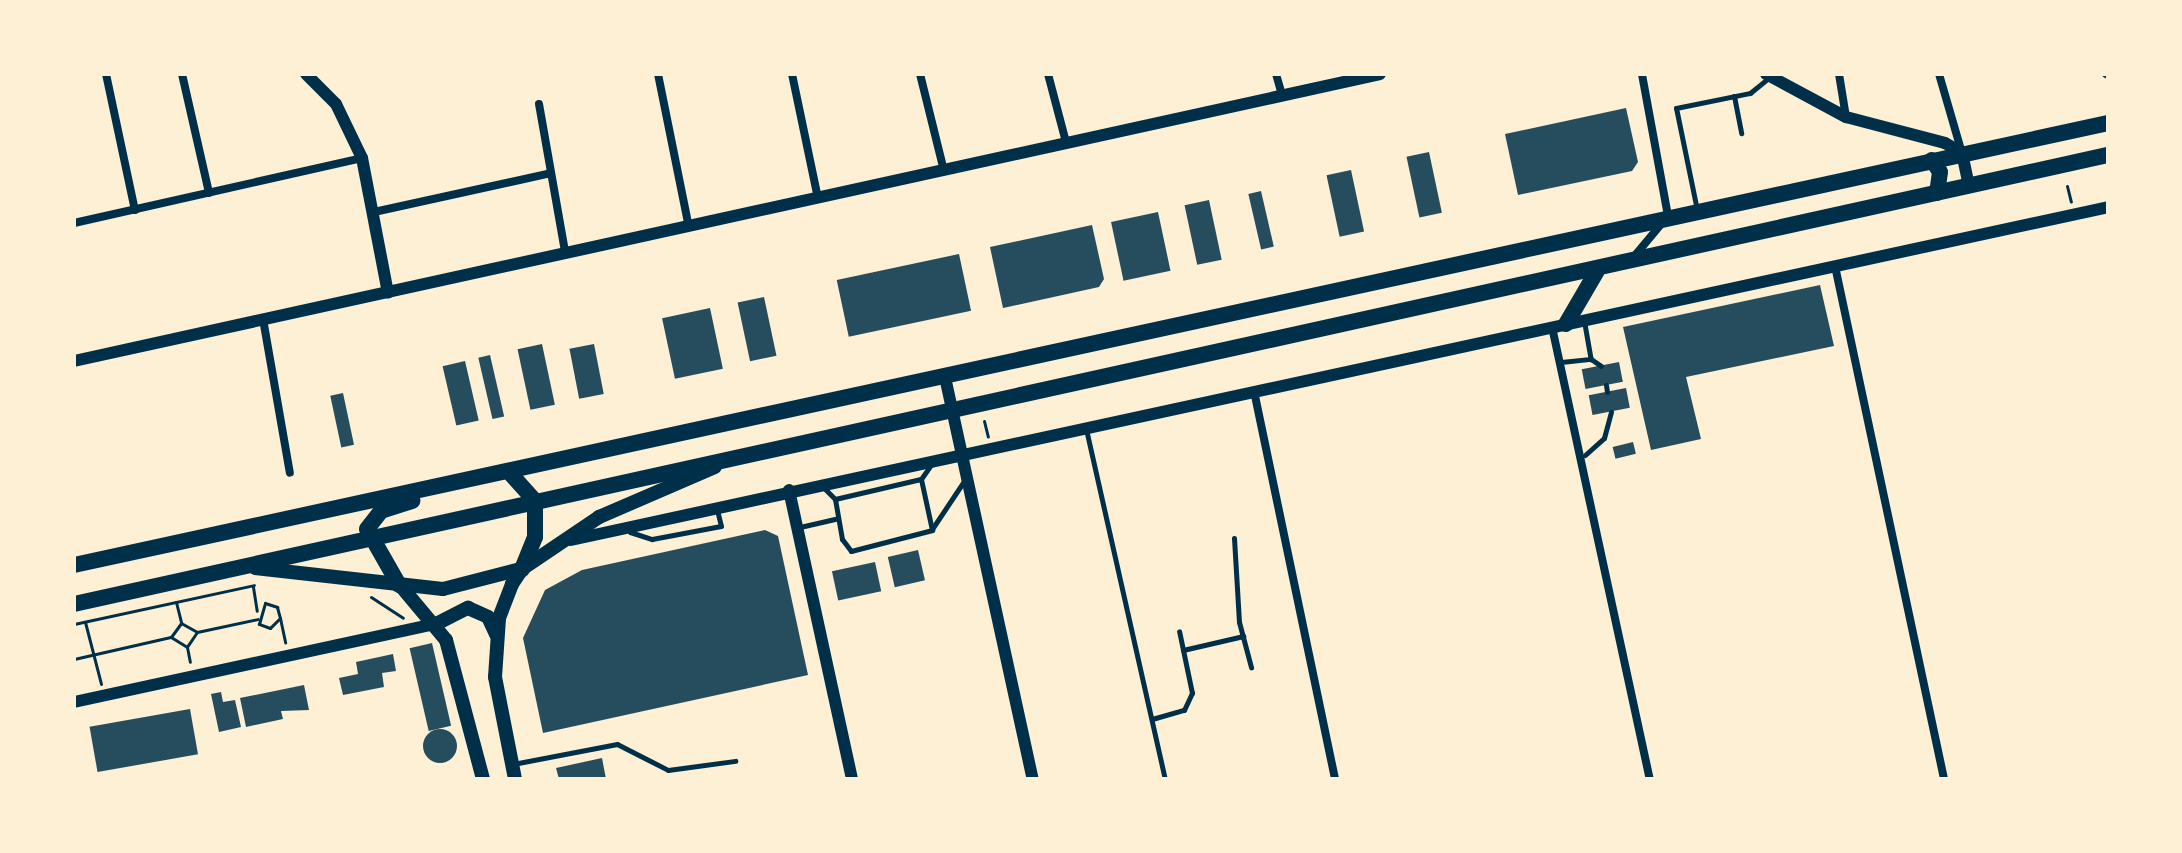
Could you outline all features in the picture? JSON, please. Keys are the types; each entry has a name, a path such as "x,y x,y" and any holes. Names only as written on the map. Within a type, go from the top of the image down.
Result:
{"highway":[{"path":"74,565 945,377 1668,216 2108,123"},
{"path":"2020,142 2017,159 2027,173"},
{"path":"74,604 1597,271 2108,155"},
{"path":"1932,160 1942,179 1937,193"},
{"path":"1559,326 1597,271"},
{"path":"509,472 535,501 535,537 522,569"},
{"path":"367,539 381,511 481,478"},
{"path":"367,539 399,585"}],"main road":[{"path":"243,567 399,585 463,587 522,569 599,517 733,458"},
{"path":"513,772 497,697 497,637 504,601 522,569"},
{"path":"399,585 438,623 456,662 483,779"},
{"path":"438,623 457,610 478,611 497,637"}],"street":[{"path":"106,74 135,210"},
{"path":"182,74 209,193"},
{"path":"306,74 336,104 362,158 388,293"},
{"path":"658,74 688,223"},
{"path":"792,74 818,198"},
{"path":"920,74 944,171"},
{"path":"1048,74 1066,142"},
{"path":"1276,74 1282,95"},
{"path":"74,361 388,293 688,223 944,171 1380,74"},
{"path":"1629,263 1668,216 1642,74"},
{"path":"1839,74 1846,117"},
{"path":"1939,74 1969,187"},
{"path":"1768,75 1846,117 1962,153"},
{"path":"539,104 565,251"},
{"path":"74,223 362,158"},
{"path":"374,212 551,173"},
{"path":"563,542 613,527 2108,207"},
{"path":"1835,266 1944,779"},
{"path":"263,319 290,473"},
{"path":"1559,326 1561,362 1585,455 1650,779"},
{"path":"945,377 1033,779"},
{"path":"1254,391 1335,779"},
{"path":"789,490 852,779"},
{"path":"74,702 438,623"}],"lane":[{"path":"1697,210 1676,108 1734,96 1768,75"},
{"path":"1734,96 1741,133"},
{"path":"1584,320 1591,359"},
{"path":"1561,362 1591,359 1601,366"},
{"path":"1585,455 1604,438 1611,412"},
{"path":"1086,427 1165,779"},
{"path":"835,499 921,479 934,459"},
{"path":"819,483 835,499 838,518 851,551 932,530 966,478"},
{"path":"921,479 932,530"},
{"path":"613,527 652,539 721,526 716,505"},
{"path":"799,527 838,518"},
{"path":"1234,538 1243,636 1251,667"},
{"path":"1152,719 1184,710 1192,693 1179,631"},
{"path":"1183,650 1243,636"},
{"path":"513,772 617,744 668,770 735,761"}],"path":[{"path":"74,624 265,582"},
{"path":"253,585 258,619 270,628 280,618"},
{"path":"362,594 401,616"},
{"path":"176,602 181,623 197,632 258,619"},
{"path":"257,611 265,603 277,607 285,644"},
{"path":"85,622 101,684"},
{"path":"74,659 171,637 181,623"},
{"path":"171,637 187,647 197,632"}],"building":[{"path":"1626,108 1638,162 1632,171 1518,195 1505,134"},
{"path":"1429,152 1442,213 1419,217 1407,157"},
{"path":"1351,170 1364,232 1340,237 1327,175"},
{"path":"1261,191 1274,247 1261,249 1248,194"},
{"path":"1209,200 1222,260 1197,265 1185,205"},
{"path":"1158,212 1170,271 1124,281 1111,222"},
{"path":"1092,225 1104,279 1099,287 1003,308 990,247"},
{"path":"959,254 971,311 849,337 837,280"},
{"path":"1820,285 1834,346 1686,377 1701,439 1651,450 1623,327"},
{"path":"764,297 776,356 750,361 738,303"},
{"path":"710,308 723,369 675,379 662,318"},
{"path":"542,344 555,405 530,410 518,349"},
{"path":"594,344 604,394 579,399 569,349"},
{"path":"490,355 504,416 492,419 478,358"},
{"path":"465,361 479,420 456,426 443,366"},
{"path":"1619,362 1623,382 1586,389 1582,369"},
{"path":"1626,388 1630,408 1593,415 1589,395"},
{"path":"343,393 354,445 341,448 330,396"},
{"path":"1633,442 1636,454 1616,459 1613,447"},
{"path":"765,530 778,536 808,675 543,733 523,638 545,590 582,570"},
{"path":"918,550 925,580 895,587 888,557"},
{"path":"875,562 881,591 838,600 832,571"},
{"path":"432,643 451,726 429,731 410,648"},
{"path":"393,654 396,671 382,673 384,687 343,695 339,678 358,674 356,662"},
{"path":"304,685 309,710 281,711 283,719 246,727 240,698"},
{"path":"221,692 223,702 235,700 241,727 219,732 211,694"},
{"path":"190,709 198,754 98,772 90,727"},
{"path":"440,729 452,734 457,746 452,758 440,763 428,758 423,746 428,734"},
{"path":"602,758 606,779 559,779 556,768"}]}
